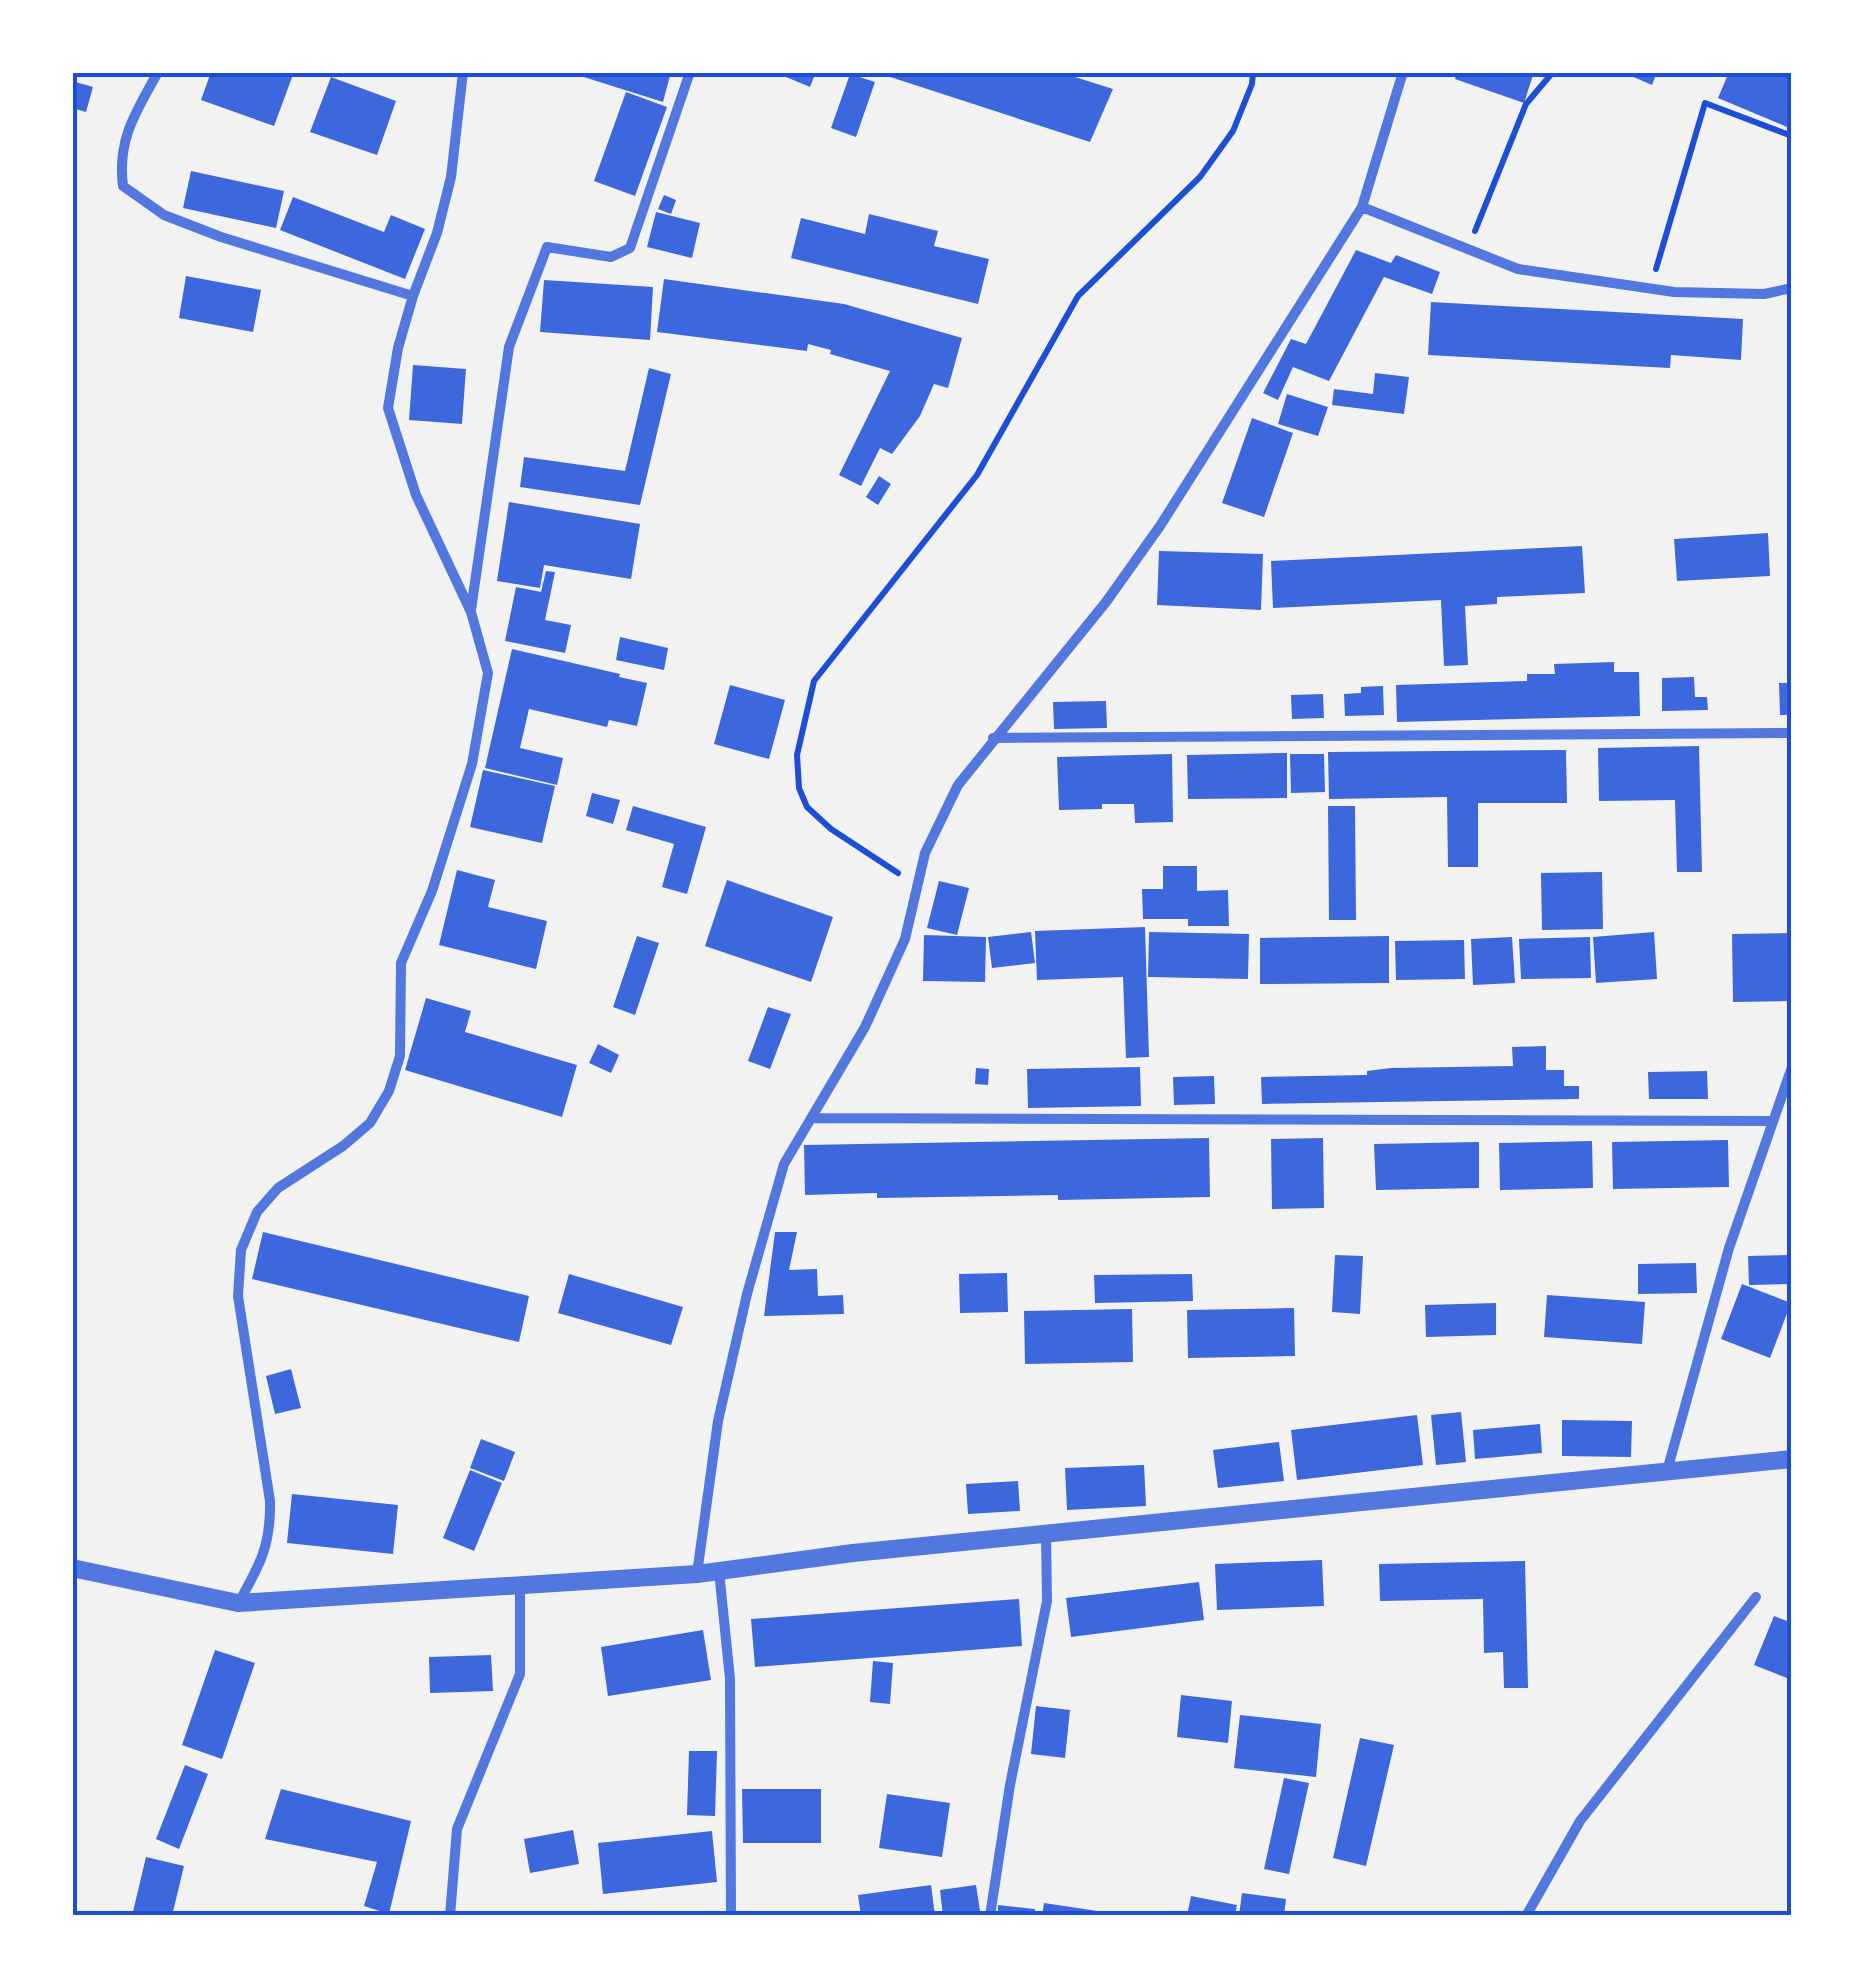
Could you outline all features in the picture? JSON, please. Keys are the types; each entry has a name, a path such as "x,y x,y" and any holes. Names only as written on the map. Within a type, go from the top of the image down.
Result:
{"street":[{"path":"158,72 130,122 119,158 123,186 164,215 221,237 413,296"},
{"path":"238,1603 262,1562 271,1531 270,1501 238,1296 241,1250 258,1212 278,1188 343,1146 370,1123 390,1091 400,1056 401,963 432,891 472,764 488,673 471,612 416,494 388,408 398,348 437,233 451,176 463,72"},
{"path":"471,612 509,346 547,246 611,257 630,248 690,72"},
{"path":"697,1574 718,1422 747,1294 784,1164 865,1027 905,939 925,854 958,786 1106,602 1160,526 1362,206 1403,72"},
{"path":"1362,206 1518,269 1650,289 1764,294 1792,288"},
{"path":"994,738 1792,733"},
{"path":"1667,1471 1729,1248 1792,1067"},
{"path":"810,1118 1773,1121"},
{"path":"72,1568 238,1603 697,1574 1046,1534 1792,1459"},
{"path":"990,1916 1010,1785 1047,1601 1046,1534"},
{"path":"719,1570 730,1679 731,1916"},
{"path":"450,1916 457,1829 520,1674 520,1585"},
{"path":"1526,1916 1580,1821 1756,1597"}],"path":[{"path":"912,906 900,875 831,829 807,807 799,788 797,755 814,681 977,475 1078,296 1200,177 1233,131 1253,72"},
{"path":"1467,250 1526,104 1553,72"},
{"path":"1650,289 1705,104 1792,136"}],"building":[{"path":"211,72 294,72 274,126 201,100"},
{"path":"568,72 671,72 663,102"},
{"path":"774,72 816,72 810,87"},
{"path":"1059,72 1113,89 1090,142 878,73"},
{"path":"1457,72 1534,72 1524,103 1455,79"},
{"path":"1622,72 1657,72 1652,85"},
{"path":"1729,72 1777,72 1792,79 1792,129 1718,98"},
{"path":"850,74 875,82 856,137 831,128"},
{"path":"331,77 396,101 377,155 310,132"},
{"path":"72,81 93,87 86,112 72,108"},
{"path":"626,92 667,107 635,196 594,181"},
{"path":"191,171 284,191 276,228 183,208"},
{"path":"664,195 676,200 671,214 658,209"},
{"path":"293,197 384,232 391,215 425,229 405,279 280,230"},
{"path":"656,212 700,223 692,258 647,247"},
{"path":"869,214 938,231 934,246 989,259 978,304 791,258 801,218 865,234"},
{"path":"1356,250 1391,263 1396,255 1440,272 1432,294 1384,277 1329,381 1293,367 1278,400 1263,393 1291,339 1306,344"},
{"path":"186,276 261,290 253,332 179,318"},
{"path":"664,279 844,304 962,338 948,388 934,384 920,416 892,454 880,448 861,486 839,475 890,371 808,344 807,351 657,332"},
{"path":"544,280 653,287 650,340 540,332"},
{"path":"1431,302 1743,319 1741,360 1671,355 1670,368 1428,355"},
{"path":"413,365 466,369 462,424 409,420"},
{"path":"649,368 671,374 640,505 520,487 524,457 625,471"},
{"path":"1375,373 1409,377 1404,414 1332,405 1334,389 1373,394"},
{"path":"1287,394 1328,407 1318,436 1278,424"},
{"path":"1252,418 1293,433 1264,517 1222,503"},
{"path":"879,476 891,484 878,505 866,497"},
{"path":"509,502 640,524 631,579 544,565 540,588 497,581"},
{"path":"1768,533 1770,576 1677,581 1674,539"},
{"path":"1582,546 1585,593 1497,597 1497,604 1465,606 1468,665 1444,666 1441,600 1273,608 1271,561"},
{"path":"1159,551 1263,554 1261,610 1157,605"},
{"path":"546,571 555,572 545,620 571,625 565,653 505,641 516,587 541,592"},
{"path":"620,637 668,648 664,670 616,660"},
{"path":"512,649 647,683 637,726 609,720 607,727 529,709 520,748 563,758 557,785 485,768"},
{"path":"1614,662 1614,672 1639,672 1640,716 1397,722 1396,685 1527,681 1527,674 1555,674 1554,664"},
{"path":"1694,677 1695,697 1707,697 1708,710 1662,711 1662,678"},
{"path":"1779,683 1792,683 1792,715 1780,715"},
{"path":"730,685 785,700 769,759 714,744"},
{"path":"1383,686 1384,715 1345,716 1344,694 1361,693 1361,687"},
{"path":"1323,694 1324,718 1292,719 1291,695"},
{"path":"1106,701 1107,728 1054,729 1053,702"},
{"path":"1699,746 1702,872 1677,872 1675,800 1599,801 1598,748"},
{"path":"1566,750 1567,803 1478,803 1478,867 1448,867 1447,797 1329,799 1328,752"},
{"path":"1287,753 1287,798 1188,799 1187,755"},
{"path":"1172,754 1173,822 1135,823 1134,804 1059,810 1057,757"},
{"path":"1290,754 1324,754 1325,792 1291,793"},
{"path":"483,770 555,786 542,843 470,827"},
{"path":"592,793 620,800 613,824 586,816"},
{"path":"633,806 706,827 687,894 662,887 674,844 626,830"},
{"path":"1328,806 1355,806 1356,920 1329,920"},
{"path":"1163,866 1197,866 1197,891 1228,890 1229,926 1188,926 1188,919 1143,919 1142,889 1163,889"},
{"path":"457,870 495,880 488,907 547,921 536,969 439,945"},
{"path":"1602,872 1603,929 1542,930 1541,873"},
{"path":"727,880 833,917 811,982 705,946"},
{"path":"939,881 969,888 957,935 927,928"},
{"path":"1145,927 1149,1057 1126,1058 1123,977 1037,980 1035,931"},
{"path":"1031,932 1035,963 992,968 988,937"},
{"path":"1149,932 1249,934 1248,979 1148,977"},
{"path":"1654,932 1657,979 1596,983 1593,937"},
{"path":"1792,933 1792,1001 1733,1002 1732,934"},
{"path":"924,935 986,937 985,982 923,981"},
{"path":"637,936 659,943 635,1015 613,1007"},
{"path":"1389,936 1389,983 1260,984 1260,938"},
{"path":"1512,937 1515,983 1473,985 1471,939"},
{"path":"1590,937 1591,978 1521,979 1519,939"},
{"path":"1464,940 1465,979 1396,980 1395,941"},
{"path":"426,998 471,1011 465,1032 577,1065 562,1117 405,1070"},
{"path":"768,1007 791,1014 770,1069 748,1061"},
{"path":"598,1044 619,1055 611,1073 589,1063"},
{"path":"1546,1046 1546,1070 1564,1070 1564,1086 1579,1086 1579,1099 1262,1104 1261,1077 1367,1075 1367,1071 1391,1068 1513,1066 1512,1047"},
{"path":"1140,1067 1141,1106 1028,1108 1027,1069"},
{"path":"976,1068 989,1069 988,1085 975,1084"},
{"path":"1707,1071 1708,1099 1649,1099 1648,1072"},
{"path":"1214,1076 1215,1104 1174,1105 1173,1077"},
{"path":"1209,1138 1210,1197 1058,1200 1058,1195 805,1195 804,1145"},
{"path":"1323,1138 1324,1208 1272,1209 1271,1139"},
{"path":"1728,1140 1729,1187 1613,1189 1612,1142"},
{"path":"1592,1141 1593,1188 1500,1190 1499,1143"},
{"path":"1479,1142 1479,1188 1376,1190 1374,1144"},
{"path":"263,1232 529,1296 519,1342 252,1279"},
{"path":"775,1232 797,1232 789,1270 817,1269 818,1296 843,1295 844,1314 764,1316"},
{"path":"1335,1255 1363,1256 1360,1314 1332,1312"},
{"path":"1792,1255 1792,1284 1749,1285 1748,1256"},
{"path":"1696,1263 1697,1293 1638,1294 1638,1264"},
{"path":"1007,1273 1008,1312 960,1313 959,1274"},
{"path":"569,1274 683,1307 671,1345 558,1313"},
{"path":"1192,1274 1193,1301 1095,1303 1094,1275"},
{"path":"1742,1284 1791,1303 1770,1358 1721,1339"},
{"path":"1547,1295 1645,1302 1642,1344 1544,1337"},
{"path":"1496,1303 1496,1335 1426,1337 1425,1305"},
{"path":"1294,1308 1295,1356 1188,1358 1187,1310"},
{"path":"1132,1309 1133,1362 1025,1364 1024,1311"},
{"path":"291,1369 301,1408 275,1414 266,1376"},
{"path":"1461,1412 1466,1462 1436,1465 1431,1415"},
{"path":"1417,1415 1423,1465 1297,1480 1291,1430"},
{"path":"1562,1420 1632,1421 1631,1457 1562,1456"},
{"path":"1540,1424 1542,1453 1475,1459 1473,1430"},
{"path":"481,1439 515,1452 504,1481 470,1468"},
{"path":"1279,1442 1284,1481 1218,1488 1213,1450"},
{"path":"1144,1465 1146,1506 1067,1510 1065,1468"},
{"path":"470,1470 502,1483 474,1551 443,1538"},
{"path":"1018,1481 1020,1511 968,1514 966,1484"},
{"path":"292,1494 398,1505 393,1554 287,1543"},
{"path":"1322,1560 1324,1606 1217,1610 1215,1564"},
{"path":"1525,1561 1528,1688 1504,1688 1503,1652 1484,1653 1483,1599 1380,1601 1379,1564"},
{"path":"1199,1582 1204,1620 1071,1637 1066,1598"},
{"path":"1019,1599 1022,1646 755,1667 751,1619"},
{"path":"1774,1616 1792,1623 1792,1680 1754,1665"},
{"path":"703,1630 711,1680 608,1696 601,1647"},
{"path":"215,1650 255,1663 222,1759 182,1745"},
{"path":"491,1655 493,1691 430,1693 429,1657"},
{"path":"873,1661 893,1663 890,1704 870,1702"},
{"path":"1181,1695 1232,1701 1228,1743 1177,1737"},
{"path":"1036,1706 1070,1710 1065,1758 1031,1754"},
{"path":"1240,1715 1321,1724 1316,1777 1234,1768"},
{"path":"1360,1738 1394,1745 1366,1866 1333,1858"},
{"path":"689,1751 717,1751 715,1816 687,1815"},
{"path":"185,1765 208,1774 179,1849 156,1839"},
{"path":"1284,1778 1309,1783 1289,1874 1264,1869"},
{"path":"281,1789 411,1821 389,1914 364,1906 377,1862 265,1839"},
{"path":"742,1789 821,1789 821,1843 743,1843"},
{"path":"887,1794 950,1803 942,1857 879,1848"},
{"path":"573,1830 579,1864 530,1873 524,1839"},
{"path":"712,1831 717,1882 603,1894 598,1843"},
{"path":"146,1857 184,1866 172,1916 132,1916"},
{"path":"931,1885 935,1916 861,1916 858,1895"},
{"path":"976,1885 980,1911 943,1916 940,1890"},
{"path":"1242,1893 1286,1899 1284,1916 1239,1916"},
{"path":"1191,1896 1237,1905 1235,1916 1187,1916"},
{"path":"1044,1903 1111,1913 1111,1916 1042,1916"},
{"path":"998,1905 1035,1909 1035,1916 998,1916"}]}
